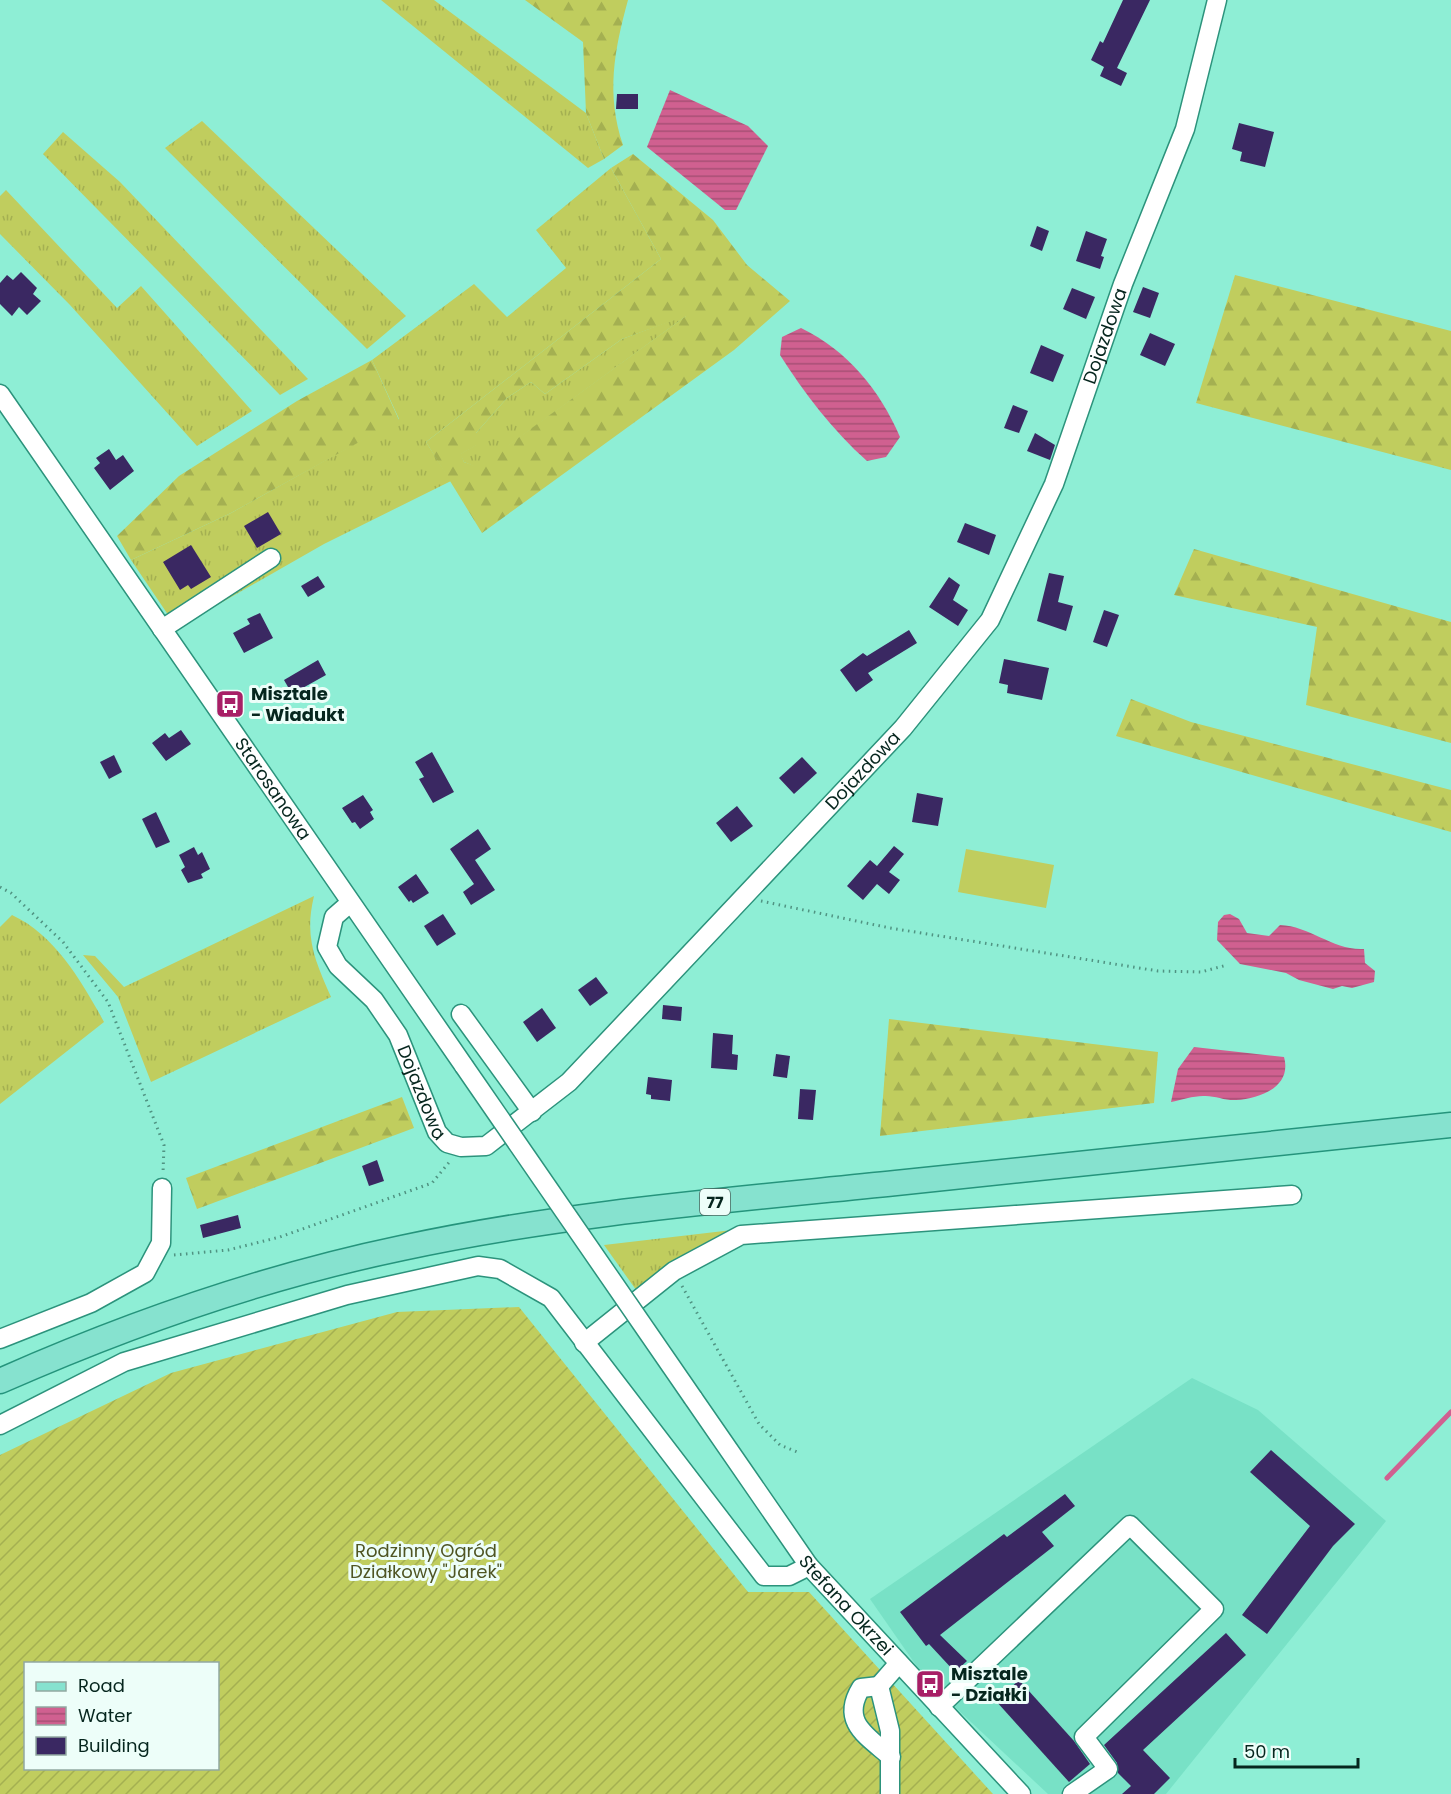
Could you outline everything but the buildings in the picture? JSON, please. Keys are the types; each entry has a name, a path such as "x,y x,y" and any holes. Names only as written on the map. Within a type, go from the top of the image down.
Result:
{"main road":[{"name":"77","path":"0,1381 129,1328 219,1297 318,1267 506,1228 665,1207 1451,1125"}],"street":[{"name":"Dojazdowa","path":"350,903 334,917 327,947 338,966 375,1000 398,1035 437,1132 447,1143 461,1148 486,1146 569,1082 903,728 990,620 1054,484 1123,284 1185,129 1217,0"},
{"name":"Starosanowa","path":"0,394 464,1066"},
{"path":"162,629 271,558"},
{"path":"461,1014 532,1112"},
{"name":"Stefana Okrzei","path":"464,1066 809,1566 1021,1794"},
{"path":"0,1339 91,1303 145,1274 161,1243 162,1188"},
{"path":"584,1343 674,1271 741,1235 1292,1195"},
{"path":"0,1425 124,1362 347,1295 478,1266 500,1269 551,1298 764,1576 789,1576 809,1566"},
{"path":"939,1707 1130,1525 1214,1609 1084,1737 1108,1769 1072,1794"},
{"path":"891,1757 860,1731 853,1715 853,1701 861,1688 879,1686 899,1663"},
{"path":"879,1686 890,1731 890,1794"}],"path":[{"path":"0,887 11,893 63,942 108,1002 164,1145 162,1188"},
{"path":"745,895 772,905 890,928 1158,971 1201,972 1227,965"},
{"path":"157,1254 208,1253 280,1238 432,1183 461,1148"},
{"path":"674,1271 759,1424 780,1445 800,1453"}],"shaded area":[{"path":"1192,1378 1258,1410 1386,1521 1166,1794 1048,1794 927,1681 870,1599"}],"green space":[{"path":"381,0 434,0 586,113 604,159 588,168"},
{"path":"525,0 628,0 616,55 613,90 623,145 604,159 586,113 583,42"},
{"path":"202,121 406,316 367,349 165,148"},
{"path":"63,132 120,182 308,379 280,395 43,154"},
{"path":"633,154 713,220 747,265 790,301 734,350 482,533 426,442 661,259 611,168","holes":["686,316 478,467 464,462 461,454 477,445 476,433 507,398 531,382 545,394 622,339"]},
{"path":"611,168 661,259 426,442 451,481 324,544 177,628 131,560 231,513 399,419 372,360 474,284 507,317 566,268 536,230"},
{"path":"6,190 117,308 141,286 252,411 197,446 70,305 0,234 0,196"},
{"path":"1235,275 1451,331 1451,470 1196,403"},
{"path":"689,314 478,468 464,462 460,454 476,445 476,433 507,398 531,382 545,394 622,339"},
{"path":"372,360 399,420 231,513 131,560 117,536 179,476 297,401"},
{"path":"1194,549 1451,622 1451,743 1306,705 1317,627 1174,595"},
{"path":"1131,699 1191,722 1451,790 1451,832 1116,736"},
{"path":"966,849 1054,865 1046,908 958,892"},
{"path":"314,896 310,924 313,948 331,997 151,1082 118,997 83,955 95,956 124,987"},
{"path":"12,915 27,924 54,947 77,976 104,1022 0,1104 0,927"},
{"path":"889,1019 1158,1052 1154,1103 880,1136"},
{"path":"402,1097 414,1128 197,1209 186,1178"},
{"path":"741,1229 639,1294 604,1245"},
{"name":"Rodzinny Ogród Działkowy \"Jarek\"","path":"519,1307 748,1592 809,1592 993,1794 0,1794 0,1455 171,1373 397,1312"}],"water":[{"path":"670,90 748,126 768,146 736,210 725,210 647,147"},
{"path":"801,328 833,348 872,387 892,419 900,437 886,457 867,461 831,424 789,369 780,355 782,337"},
{"path":"1230,914 1239,919 1247,933 1269,936 1280,925 1291,926 1332,943 1353,949 1364,949 1365,963 1375,971 1374,982 1352,988 1342,986 1333,989 1299,980 1286,973 1240,964 1217,940 1218,922 1224,915"},
{"path":"1194,1047 1284,1057 1284,1076 1273,1089 1256,1097 1232,1100 1199,1096 1171,1102 1178,1069"}],"waterway":[{"path":"1387,1478 1451,1412"}],"place":[{"name":"Misztale - Wiadukt","path":"230,704"},
{"name":"Misztale - Działki","path":"930,1684"}]}
